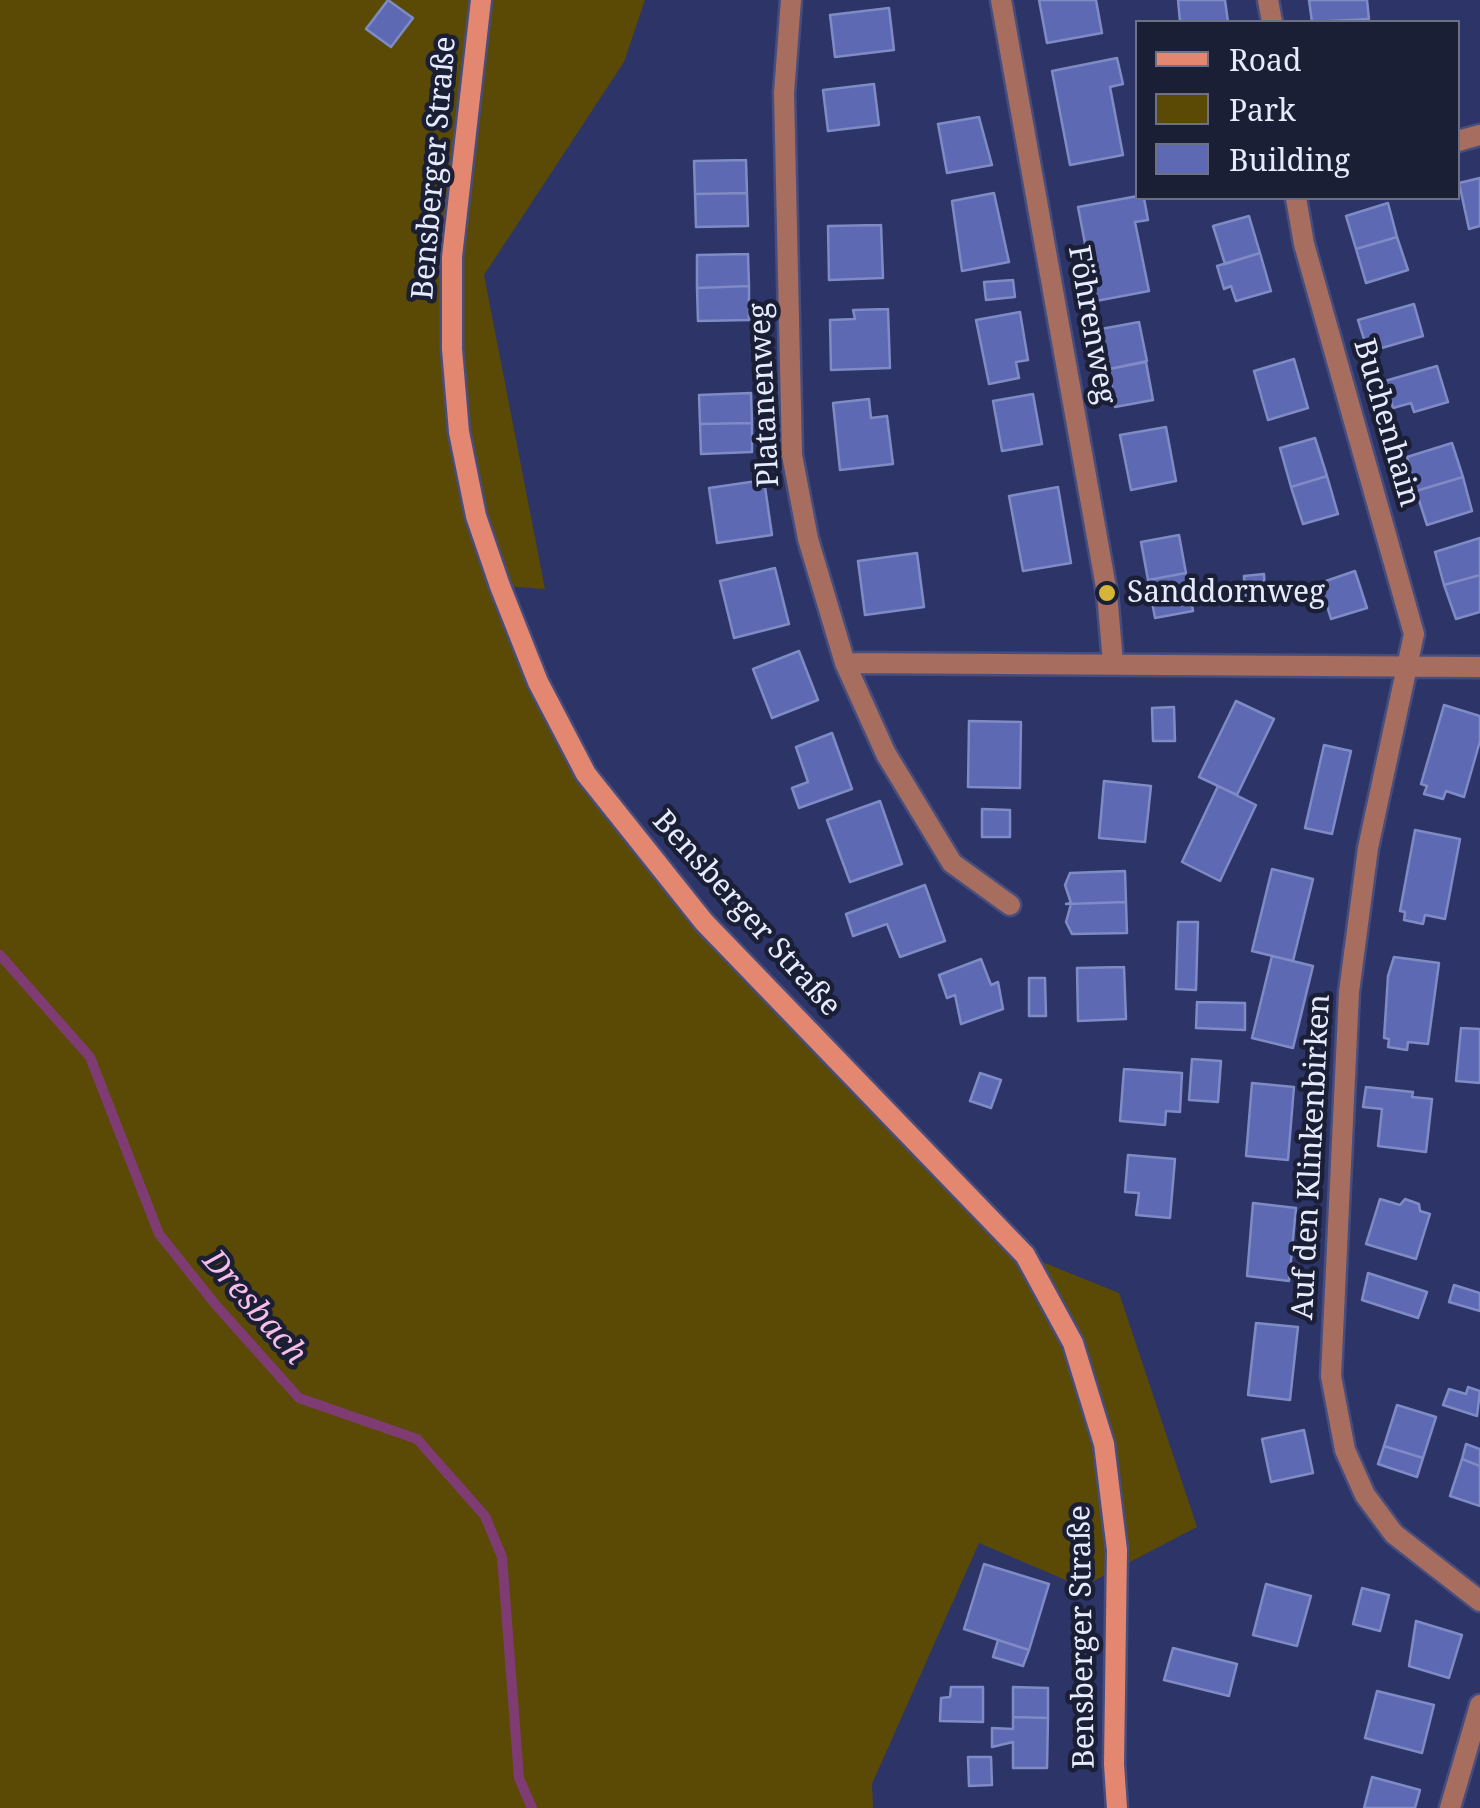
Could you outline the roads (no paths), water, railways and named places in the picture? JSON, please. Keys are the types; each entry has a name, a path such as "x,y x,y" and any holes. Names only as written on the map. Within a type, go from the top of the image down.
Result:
{"main road":[{"name":"Bensberger Straße","path":"481,0 452,257 452,349 459,432 476,516 494,569 538,682 586,774 704,922 1025,1255 1073,1344 1104,1444 1117,1550 1114,1764 1118,1808"}],"street":[{"name":"Platanenweg","path":"792,0 784,94 792,455 808,539 845,663 886,754 952,863 1010,905"},
{"name":"Föhrenweg","path":"1001,0 1107,593 1113,663"},
{"name":"Buchenhain","path":"1296,200 1304,244 1414,634 1410,665"},
{"path":"845,663 1480,667"},
{"name":"Auf den Klinkenbirken","path":"1410,665 1368,848 1349,992 1331,1376 1345,1450 1365,1495 1394,1534 1480,1601"},
{"path":"1450,1808 1480,1704"}],"waterway":[{"name":"Dresbach","path":"0,955 90,1057 159,1234 215,1304 299,1398 417,1439 485,1516 502,1557 519,1778 532,1808"}],"place":[{"name":"Sanddornweg","path":"1107,593"}]}
